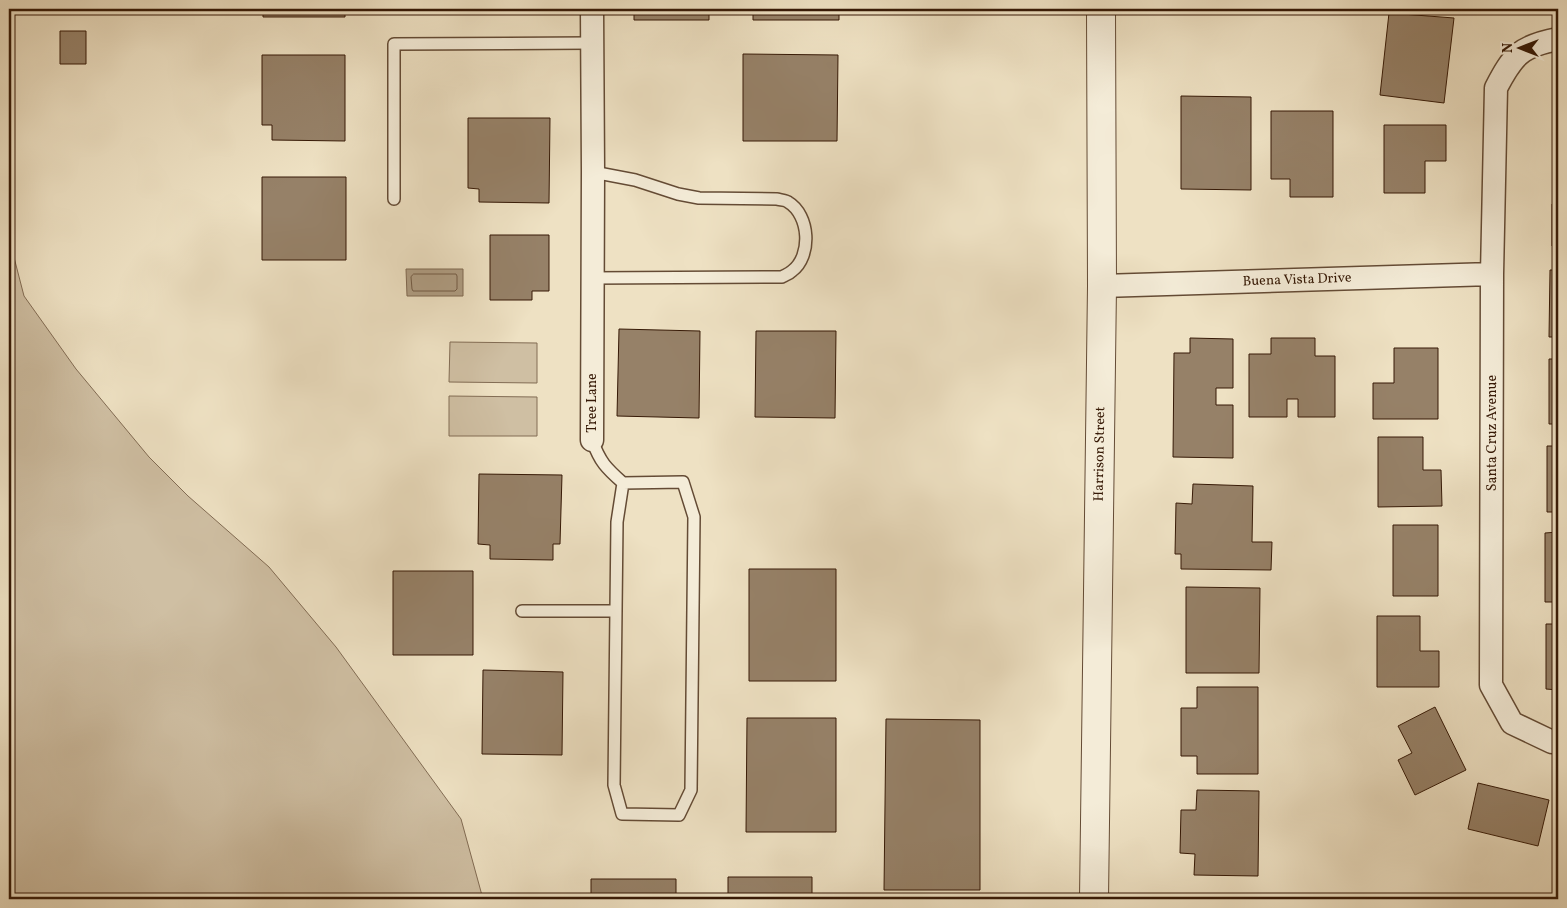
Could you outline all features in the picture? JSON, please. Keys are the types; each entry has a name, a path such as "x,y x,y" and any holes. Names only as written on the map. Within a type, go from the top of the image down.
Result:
{"street":[{"name":"Tree Lane","path":"592,9 592,440"},
{"name":"Harrison Street","path":"1094,899 1102,286 1101,9"},
{"name":"Santa Cruz Avenue","path":"1558,40 1537,43 1519,53 1506,68 1496,88 1492,274 1492,685 1512,723 1552,742 1558,742"},
{"name":"Buena Vista Drive","path":"1102,286 1492,274"}],"lane":[{"path":"394,199 394,44 592,43"},
{"path":"592,278 782,277 793,271 802,258 806,243 799,212 788,202 777,199 699,198 678,194 635,180 593,172"},
{"name":"Tree Lane","path":"592,440 598,456 607,468 624,483"},
{"path":"683,482 694,517 691,790 679,815 622,814 614,785 617,522 624,483 683,482"},
{"path":"522,611 616,611"}],"shaded area":[{"path":"9,238 24,296 76,369 149,457 188,496 269,567 336,647 461,819 483,899 9,899"},
{"path":"450,342 537,343 537,383 449,382"},
{"path":"449,396 537,397 537,436 449,436"}],"water":[{"path":"406,269 463,269 463,296 407,296"}],"building":[{"path":"263,9 345,9 345,17 263,17"},
{"path":"634,9 709,9 709,20 634,20"},
{"path":"753,9 839,9 839,20 753,20"},
{"path":"1389,13 1454,18 1444,103 1380,95"},
{"path":"60,31 86,31 86,64 60,64"},
{"path":"743,54 838,55 837,141 743,141"},
{"path":"262,55 345,55 345,141 272,140 272,125 262,125"},
{"path":"1555,92 1558,92 1558,155 1555,155"},
{"path":"1181,96 1251,97 1251,190 1181,189"},
{"path":"1271,111 1333,111 1333,197 1290,197 1290,179 1271,179"},
{"path":"468,118 550,118 549,203 479,202 479,189 468,188"},
{"path":"1384,125 1446,125 1446,161 1425,161 1425,193 1384,193"},
{"path":"262,177 346,177 346,260 262,260"},
{"path":"1552,204 1558,204 1558,246 1552,246"},
{"path":"490,235 549,235 549,291 532,291 532,300 490,300"},
{"path":"1550,270 1558,270 1558,337 1549,337"},
{"path":"619,329 700,331 699,418 617,416"},
{"path":"756,331 836,331 835,418 755,417"},
{"path":"1190,338 1233,339 1233,388 1216,388 1216,405 1233,405 1233,458 1173,457 1174,353 1190,353"},
{"path":"1271,338 1315,338 1315,356 1335,356 1335,417 1298,417 1298,399 1287,399 1287,417 1249,417 1249,354 1271,354"},
{"path":"1394,348 1438,348 1438,419 1373,419 1373,383 1394,383"},
{"path":"1549,359 1558,359 1558,424 1549,424"},
{"path":"1378,437 1423,437 1423,470 1441,470 1442,506 1378,507"},
{"path":"1547,446 1558,446 1558,512 1547,512"},
{"path":"479,474 562,475 560,544 553,544 553,560 490,559 490,545 478,544"},
{"path":"1193,484 1253,486 1252,542 1272,542 1271,570 1181,569 1181,554 1175,554 1176,503 1192,504"},
{"path":"1393,525 1438,525 1438,596 1393,596"},
{"path":"1558,532 1558,602 1545,602 1545,533"},
{"path":"749,569 836,569 836,681 749,681"},
{"path":"393,571 473,571 473,655 393,655"},
{"path":"1186,587 1260,588 1259,673 1186,673"},
{"path":"1377,616 1420,616 1420,651 1439,651 1439,687 1377,687"},
{"path":"1546,624 1558,624 1558,690 1546,689"},
{"path":"483,670 563,672 562,755 482,754"},
{"path":"1197,687 1258,687 1258,774 1197,774 1197,756 1181,756 1181,708 1197,708"},
{"path":"1435,707 1466,770 1415,795 1398,760 1412,753 1398,726"},
{"path":"747,718 836,718 836,832 746,832"},
{"path":"886,719 980,720 980,890 884,890"},
{"path":"1478,783 1549,800 1538,846 1468,829"},
{"path":"1197,790 1259,791 1258,876 1194,875 1195,854 1180,853 1181,810 1196,810"},
{"path":"728,877 812,877 812,899 728,899"},
{"path":"591,879 676,879 676,899 591,899"}]}
